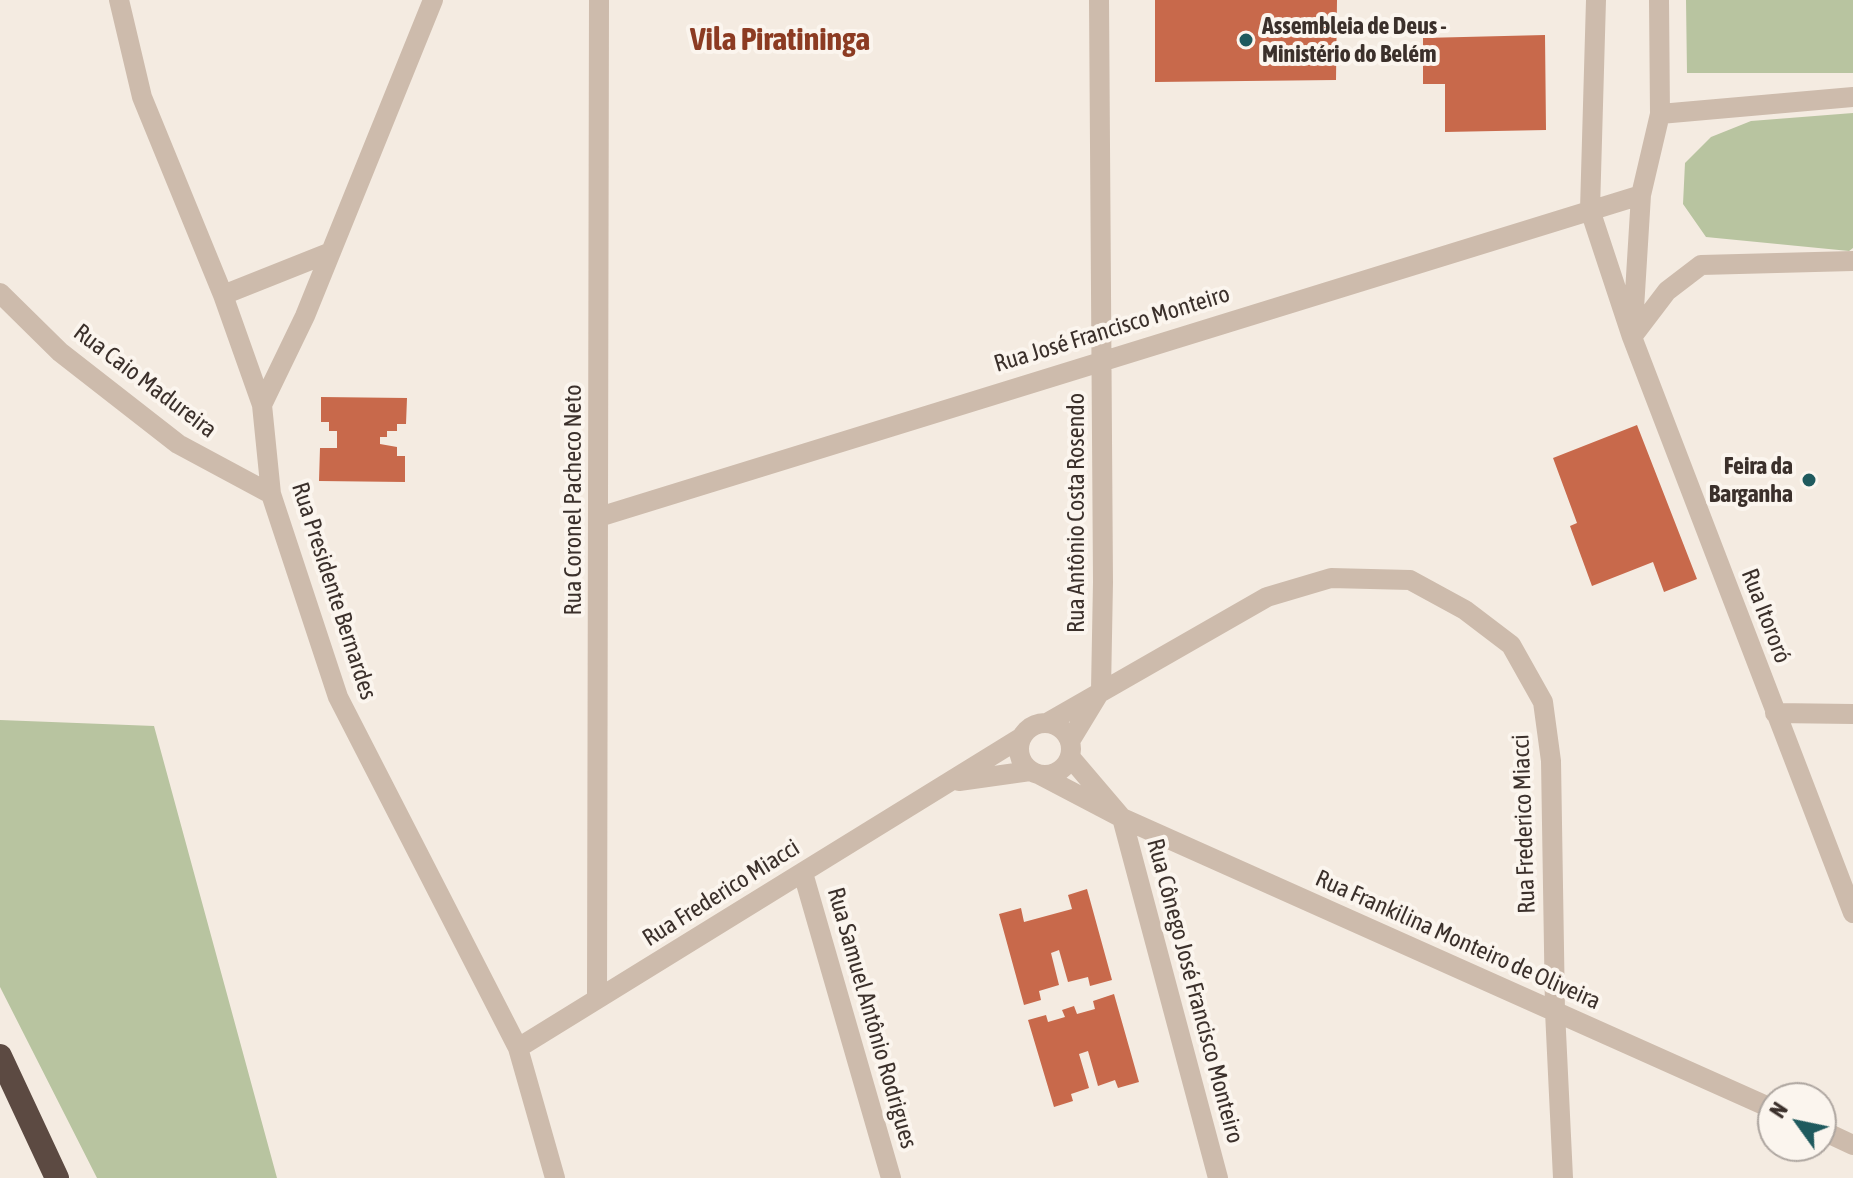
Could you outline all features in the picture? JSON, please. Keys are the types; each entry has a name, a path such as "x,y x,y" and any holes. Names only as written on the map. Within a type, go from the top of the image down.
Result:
{"highway":[{"path":"0,1056 57,1178"}],"street":[{"name":"Rua Presidente Bernardes","path":"119,0 142,97 223,295 262,405 271,494 338,697 518,1048 555,1178"},
{"path":"262,405 305,316 433,0"},
{"name":"Rua Coronel Pacheco Neto","path":"597,999 599,0"},
{"name":"Rua Antônio Costa Rosendo","path":"1099,0 1101,690"},
{"name":"Rua Itororó","path":"1596,0 1590,210 1632,337 1853,913"},
{"name":"Rua Itororó","path":"1632,337 1641,195 1660,114 1659,0"},
{"path":"1660,114 1853,97"},
{"name":"Rua José Francisco Monteiro","path":"599,517 1102,359 1641,195"},
{"path":"223,295 331,252"},
{"path":"1632,337 1667,291 1701,265 1853,261"},
{"name":"Rua Caio Madureira","path":"0,293 60,352 178,444 271,494"},
{"name":"Rua Frederico Miacci","path":"1047,723 1267,597 1331,578 1410,580 1465,610 1511,645 1543,702 1551,761 1555,1011 1563,1178"},
{"name":"Rua Frederico Miacci","path":"1070,749 1101,690"},
{"path":"1775,713 1853,714"},
{"path":"1047,723 1061,728 1070,749 1062,770 1035,773 1021,760 1022,737 1032,726 1047,723"},
{"name":"Rua Frederico Miacci","path":"518,1048 1022,737"},
{"name":"Rua Frankilina Monteiro de Oliveira","path":"1070,749 1122,818"},
{"name":"Rua Frederico Miacci","path":"951,782 1035,773"},
{"name":"Rua Frankilina Monteiro de Oliveira","path":"1035,773 1122,818 1757,1102"},
{"name":"Rua Cônego José Francisco Monteiro","path":"1122,818 1218,1178"},
{"name":"Rua Samuel Antônio Rodrigues","path":"803,873 891,1178"}],"green space":[{"path":"1686,0 1853,0 1853,73 1687,73"},
{"path":"1853,113 1853,248 1849,251 1706,237 1683,204 1685,163 1711,137 1751,121"},
{"path":"0,720 154,726 277,1178 97,1178 0,987"}],"building":[{"name":"Assembleia de Deus - Ministério do Belém","path":"1155,0 1337,0 1336,80 1155,82"},
{"path":"1545,35 1546,130 1445,132 1445,84 1423,84 1423,38"},
{"path":"321,397 407,398 406,424 397,424 397,431 387,431 387,437 380,437 380,444 397,447 397,456 405,456 405,482 319,481 320,448 337,448 337,431 329,431 329,422 321,422"},
{"path":"1637,425 1697,579 1664,592 1653,562 1592,586 1570,526 1577,523 1553,458"},
{"path":"1087,889 1112,980 1090,986 1088,977 1068,982 1059,950 1051,953 1059,985 1039,991 1041,1000 1024,1005 999,914 1021,908 1024,922 1072,909 1068,895"},
{"path":"1114,994 1139,1082 1118,1088 1115,1080 1098,1086 1088,1051 1079,1054 1089,1088 1071,1094 1073,1101 1054,1107 1028,1020 1046,1015 1048,1022 1065,1017 1062,1010 1074,1006 1077,1014 1095,1009 1093,1001"}],"place":[{"name":"Assembleia de Deus - Ministério do Belém","path":"1246,40"},
{"name":"Feira da Barganha","path":"1809,480"}],"district":[{"name":"Vila Piratininga","path":"780,40"}]}
